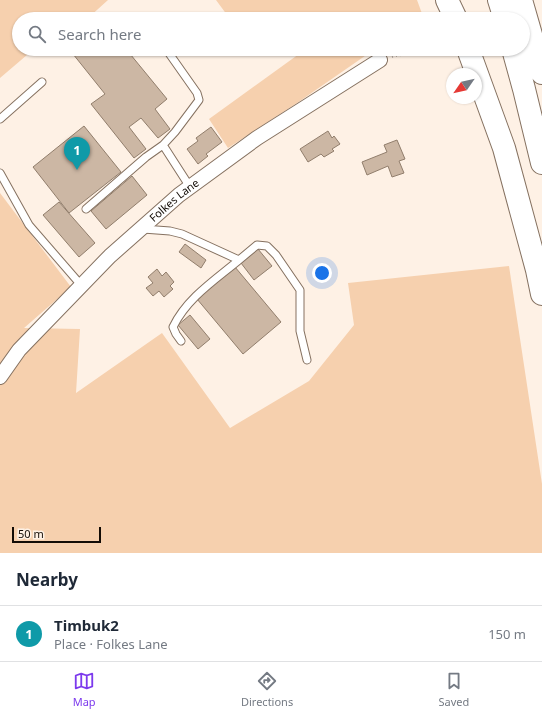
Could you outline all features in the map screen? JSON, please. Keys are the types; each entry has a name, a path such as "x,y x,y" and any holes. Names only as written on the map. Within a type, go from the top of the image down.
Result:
{"highway":[{"path":"447,0 453,12"},
{"path":"499,0 503,12"},
{"path":"521,0 524,12"},
{"path":"533,0 542,32"},
{"path":"530,31 542,73"},
{"path":"471,56 504,148 537,270 542,294"},
{"path":"515,56 530,110 542,163"}],"street":[{"name":"Folkes Lane","path":"0,377 18,350 110,256 190,187 257,138 380,60"}],"lane":[{"path":"86,209 146,157 163,145 175,132 199,100 197,93 171,56"},
{"path":"0,120 42,82"},
{"path":"163,145 190,187"},
{"path":"0,173 30,225 81,285"},
{"path":"140,229 170,231 182,234 239,260"},
{"path":"181,341 173,327 178,317 190,301 257,245 267,246 276,255 300,290 300,331 307,360"}],"path":[{"path":"380,60 397,56"}],"shaded area":[{"path":"0,0 108,0 95,12 12,12 12,56 26,56 0,78"},
{"path":"216,0 417,0 421,12 225,12"},
{"path":"296,56 365,56 228,148 209,119"},
{"path":"0,193 71,287 24,328 80,329 76,393 162,333 230,428 309,381 354,325 348,283 509,266 542,484 542,553 0,553"}],"building":[{"path":"75,56 132,56 167,99 155,109 170,129 158,138 141,118 129,127 146,149 134,158 91,104 105,94"},
{"path":"84,126 121,172 69,213 33,167"},
{"path":"211,127 222,142 206,154 208,156 198,164 187,149 198,141 196,138"},
{"path":"328,131 332,138 334,136 340,144 332,149 334,151 324,157 321,154 308,162 300,149"},
{"path":"397,140 405,159 399,161 404,173 392,177 388,166 367,175 362,162 387,152 384,145"},
{"path":"132,176 147,195 106,229 91,211"},
{"path":"59,202 95,243 79,257 43,215"},
{"path":"185,244 206,260 201,268 179,252"},
{"path":"258,249 272,266 254,280 241,263"},
{"path":"235,267 281,322 243,354 197,299"},
{"path":"157,269 162,276 166,272 174,282 170,286 173,289 164,297 159,291 153,296 146,288 153,283 148,277"},
{"path":"190,315 210,339 198,349 178,325"}],"place":[{"name":"Timbuk2","path":"77,170"}]}
